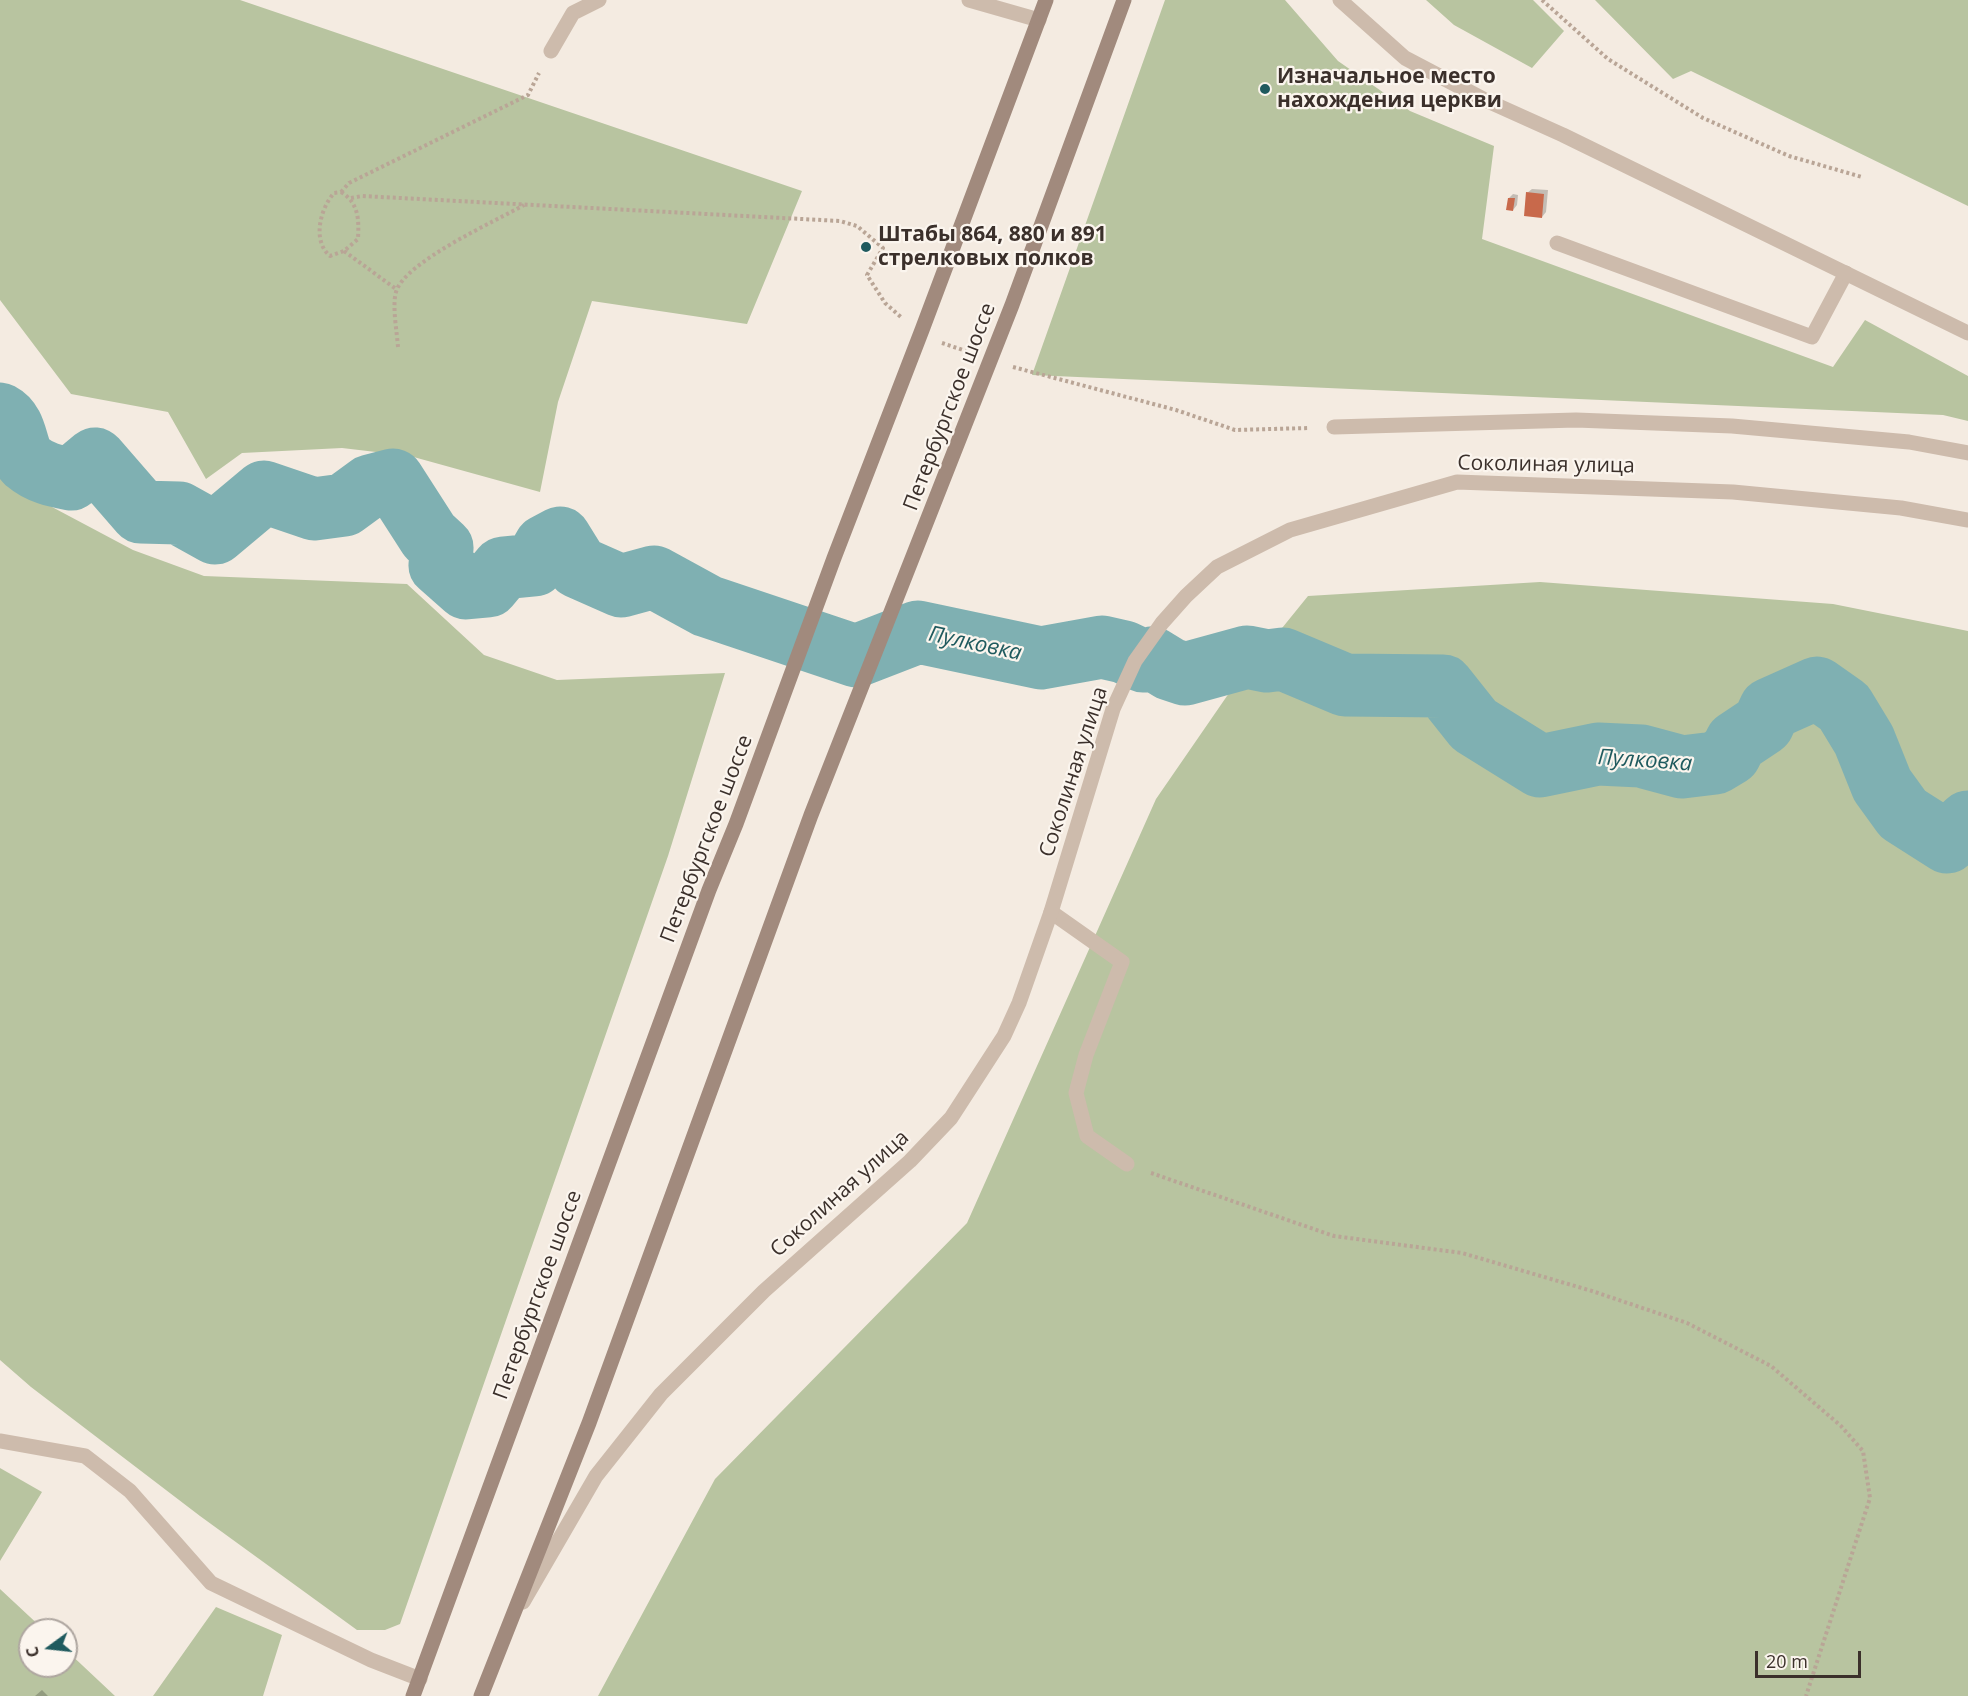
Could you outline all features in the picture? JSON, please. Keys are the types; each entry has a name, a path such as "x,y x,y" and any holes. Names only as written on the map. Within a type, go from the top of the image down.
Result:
{"main road":[{"name":"Петербургское шоссе","path":"413,1696 709,890 736,824 830,569 916,327 1046,0"},
{"name":"Петербургское шоссе","path":"481,1696 589,1423 812,815 1012,305 1124,0"}],"street":[{"path":"551,51 573,13 599,0"},
{"path":"1340,0 1405,58 1483,99 1563,135 1968,333"},
{"path":"975,1 1039,20"},
{"path":"1557,243 1812,337 1846,273"},
{"path":"1334,427 1576,420 1732,426 1909,442 1968,453"},
{"name":"Соколиная улица","path":"596,1476 661,1394 764,1291 868,1200 951,1118 1004,1036 1019,1003 1051,912 1113,709 1135,661 1162,622 1217,567 1290,530 1457,482 1732,492 1901,508 1968,520"},
{"path":"1051,912 1122,962 1086,1055 1076,1093 1087,1136 1127,1164"},
{"path":"0,1441 85,1456 130,1491 211,1583 371,1660 420,1679"},
{"name":"Петербургское шоссе","path":"504,1635 596,1476"}],"path":[{"path":"1542,0 1608,59 1703,118 1789,156 1862,177"},
{"path":"341,192 351,198 356,210 359,225 358,239 344,250 330,256 324,251 320,236 321,219 326,203 334,194 341,192 349,183 528,95 551,51"},
{"path":"351,198 362,196 840,221 857,226 883,248 867,275 885,303 916,327"},
{"path":"398,347 396,289 428,257 524,205"},
{"path":"344,250 396,289"},
{"path":"938,342 970,352"},
{"path":"1002,363 1176,410 1235,430 1334,427"},
{"path":"1127,1164 1334,1236 1462,1253 1592,1291 1687,1323 1771,1366 1841,1426 1863,1451 1870,1498 1806,1696"}],"green space":[{"path":"0,0 240,0 802,191 747,324 592,301 558,402 540,492 410,456 342,448 242,453 206,479 168,412 71,394 0,300"},
{"path":"1165,0 1285,0 1338,61 1410,111 1494,146 1482,239 1833,367 1865,320 1968,376 1968,421 1943,415 1032,375"},
{"path":"1426,0 1533,0 1564,31 1532,68 1454,25"},
{"path":"1595,0 1968,0 1968,206 1691,71 1673,79"},
{"path":"0,473 37,499 133,550 204,576 407,584 484,655 557,680 725,673 668,856 400,1624 385,1630 357,1630 200,1516 31,1387 0,1360"},
{"path":"1540,582 1833,604 1968,631 1968,1696 598,1696 715,1479 967,1223 1156,799 1227,696 1308,596"},
{"path":"0,1468 42,1492 0,1561"},
{"path":"0,1589 31,1618 18,1618 18,1678 78,1678 78,1661 115,1696 0,1696"},
{"path":"216,1607 282,1635 263,1696 153,1696"}],"building":[{"path":"1526,192 1544,194 1542,218 1524,216"},
{"path":"1508,198 1515,198 1513,211 1506,210"}],"waterway":[{"name":"Пулковка","path":"0,414 10,424 23,457 37,469 71,479 95,459 141,512 179,513 215,533 264,492 314,509 344,505 370,486 393,480 429,536 442,548 440,565 466,588 488,586 503,568 534,565 545,546 560,538 578,567 621,586 654,577 707,606 856,656 918,632 1041,658 1102,647 1124,652 1143,661 1152,658 1170,669 1185,674 1247,657 1267,661 1283,659 1345,685 1443,686 1474,725 1540,766 1598,754 1641,756 1682,767 1715,763 1730,754 1736,742 1763,724 1770,709 1817,688 1844,707 1864,740 1882,785 1903,814 1947,842 1968,822"}],"place":[{"name":"Изначальное место нахождения церкви","path":"1265,89"},
{"name":"Штабы 864, 880 и 891 стрелковых полков","path":"866,247"}]}
